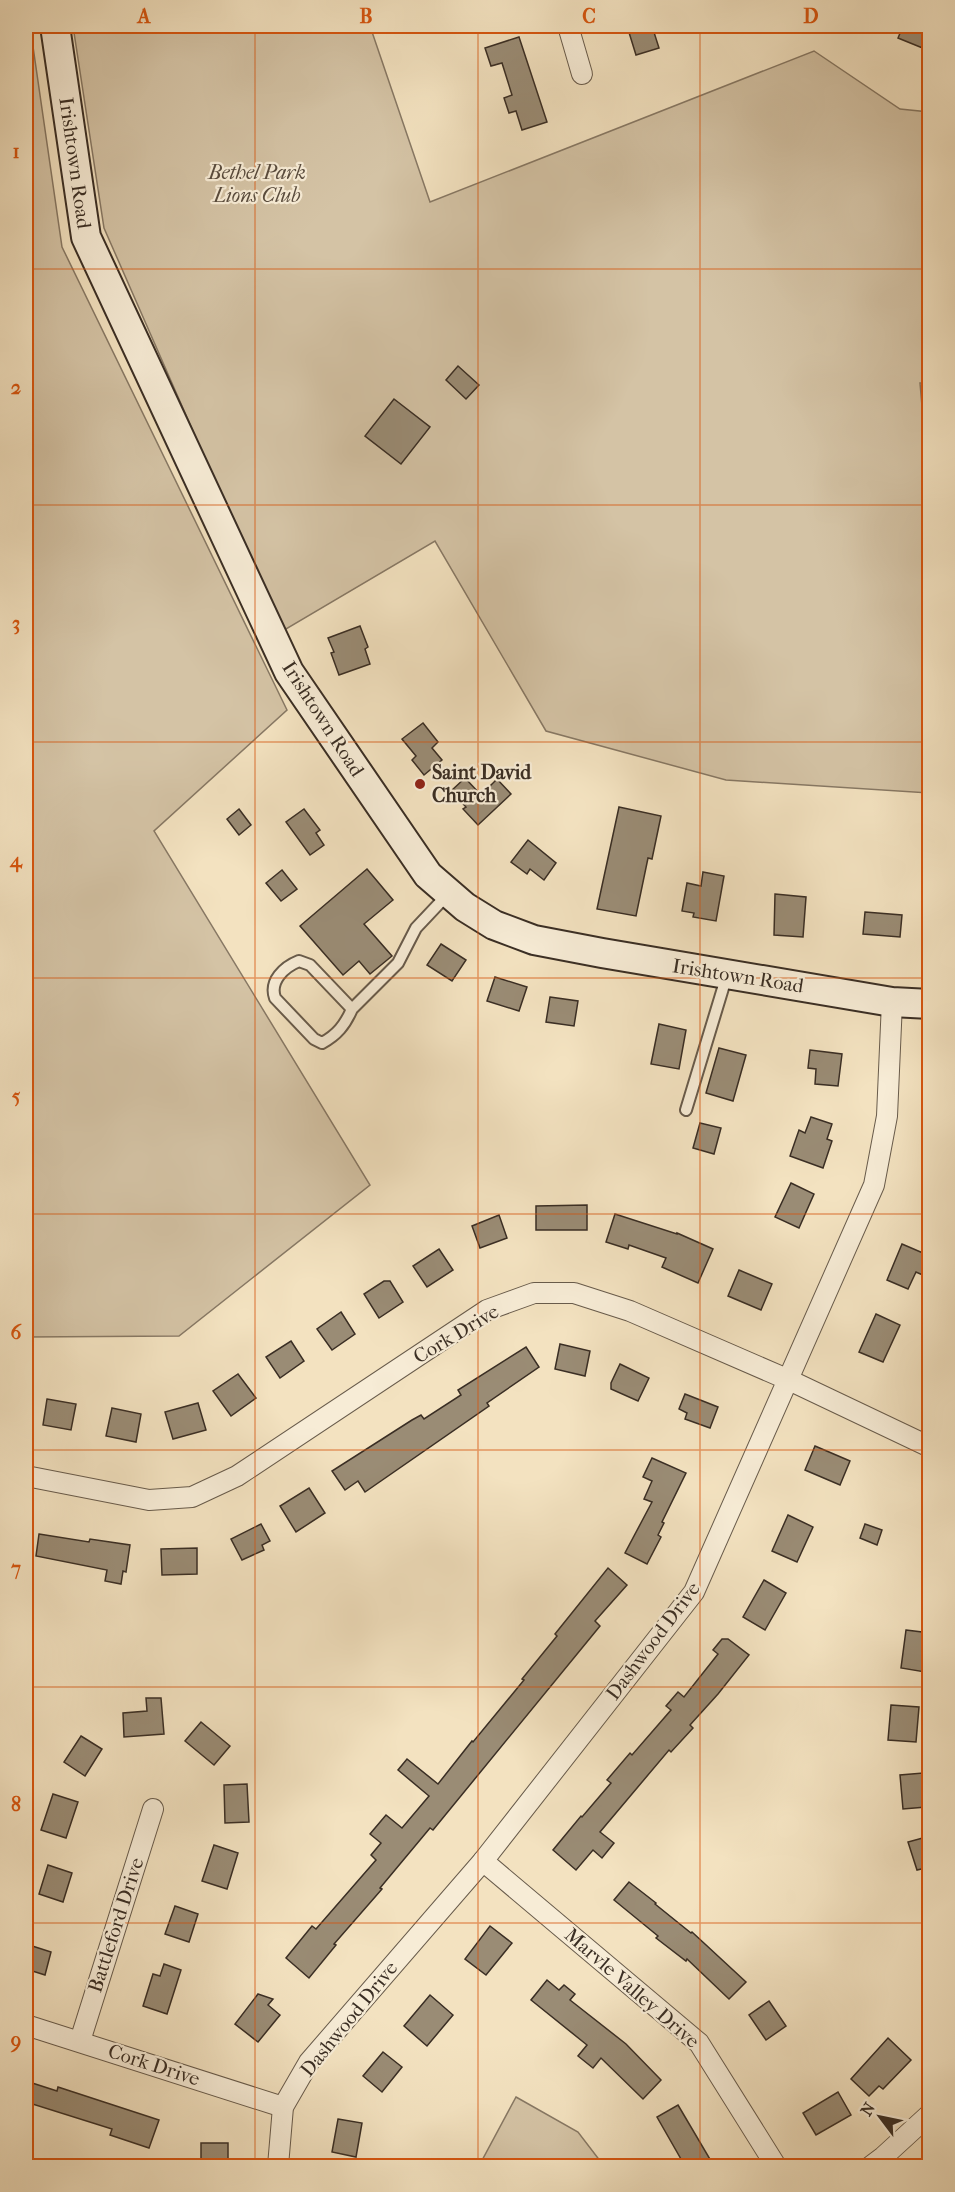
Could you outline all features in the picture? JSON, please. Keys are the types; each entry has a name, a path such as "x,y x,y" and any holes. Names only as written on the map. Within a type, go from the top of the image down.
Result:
{"street":[{"name":"Irishtown Road","path":"55,26 86,237 289,672 428,875 465,907 494,925 534,940 892,1002 930,1004"},
{"path":"568,26 582,75"},
{"name":"Dashwood Drive","path":"278,2166 283,2107 309,2062 483,1861 694,1592 874,1185 887,1116 892,1002"},
{"name":"Cork Drive","path":"26,1476 149,1500 192,1497 237,1476 487,1310 534,1293 574,1293 630,1311 789,1380 930,1447"},
{"name":"Battleford Drive","path":"80,2041 153,1809"},
{"name":"Marvle Valley Drive","path":"483,1861 699,2043 776,2166"},
{"name":"Cork Drive","path":"26,2025 283,2107"},
{"path":"871,2166 930,2114"}],"lane":[{"path":"352,1009 310,965 299,961 291,964 274,981 272,990 275,998 314,1039 322,1043 332,1038 346,1023 352,1009 398,963 417,928 449,893"},
{"path":"686,1110 727,974"}],"path":[{"path":"26,390 26,477"}],"green space":[{"path":"26,26 30,26 62,247 287,710 154,831 370,1185 179,1336 26,1337"},
{"name":"Bethel Park Lions Club","path":"73,26 370,26 430,202 814,51 900,109 929,112 930,383 920,383 930,498 929,793 726,780 546,731 435,541 281,632 104,228"},
{"path":"516,2097 578,2132 604,2166 479,2166"}],"building":[{"path":"627,26 652,26 659,48 636,55"},
{"path":"903,26 930,26 930,37 925,49 898,38"},
{"path":"519,37 547,122 522,130 516,111 509,113 504,98 512,95 502,63 491,66 485,48"},
{"path":"458,366 479,385 466,399 446,380"},
{"path":"394,399 430,427 401,464 365,436"},
{"path":"360,626 368,647 365,649 370,664 339,675 328,638"},
{"path":"423,723 438,742 432,748 442,760 424,775 412,760 416,756 402,739"},
{"path":"465,778 481,795 497,779 511,794 478,825 451,791"},
{"path":"619,807 661,816 652,859 648,858 636,916 597,909"},
{"path":"239,809 251,825 239,835 227,819"},
{"path":"304,809 320,830 316,833 324,845 310,855 286,822"},
{"path":"528,840 556,863 544,880 530,869 527,874 511,862"},
{"path":"367,869 393,900 364,924 392,956 370,974 359,961 343,975 300,926"},
{"path":"282,870 297,889 281,901 266,883"},
{"path":"703,872 724,876 716,921 693,917 694,913 682,911 687,883 701,886"},
{"path":"775,894 806,897 803,937 774,935"},
{"path":"865,912 902,915 900,937 863,934"},
{"path":"441,944 466,960 452,981 427,965"},
{"path":"495,977 527,987 519,1011 487,1001"},
{"path":"550,997 578,1001 574,1026 546,1022"},
{"path":"659,1024 686,1030 679,1069 651,1064"},
{"path":"719,1048 746,1055 733,1101 706,1093"},
{"path":"810,1050 842,1054 838,1086 815,1084 816,1069 808,1068"},
{"path":"811,1117 832,1124 827,1139 832,1141 823,1168 790,1156 799,1130 805,1133"},
{"path":"700,1123 721,1128 714,1154 693,1148"},
{"path":"791,1183 814,1194 799,1228 775,1217"},
{"path":"587,1205 587,1230 536,1230 536,1206"},
{"path":"615,1214 677,1233 713,1249 698,1283 662,1267 666,1258 629,1245 628,1249 606,1242"},
{"path":"499,1215 507,1238 480,1248 472,1226"},
{"path":"902,1244 930,1256 930,1267 925,1276 916,1272 908,1289 887,1280"},
{"path":"439,1249 453,1270 427,1287 413,1266"},
{"path":"739,1270 772,1284 761,1310 728,1296"},
{"path":"384,1281 390,1281 403,1302 379,1318 364,1294"},
{"path":"341,1312 355,1334 332,1350 317,1329"},
{"path":"876,1314 900,1325 883,1362 859,1352"},
{"path":"291,1341 304,1361 280,1378 266,1357"},
{"path":"560,1344 590,1351 585,1376 555,1369"},
{"path":"526,1347 539,1367 487,1403 489,1406 365,1492 358,1481 345,1490 332,1471 412,1420 421,1415 424,1419 461,1395 458,1390"},
{"path":"620,1364 649,1378 638,1401 611,1389 611,1383"},
{"path":"238,1374 256,1398 231,1416 213,1391"},
{"path":"685,1394 718,1407 710,1428 685,1419 687,1413 679,1409"},
{"path":"47,1399 76,1404 71,1430 43,1425"},
{"path":"198,1403 206,1430 173,1439 165,1412"},
{"path":"112,1408 141,1414 136,1442 106,1436"},
{"path":"815,1446 850,1461 840,1485 805,1470"},
{"path":"652,1458 686,1473 662,1522 664,1523 658,1535 661,1537 647,1564 625,1553 652,1502 644,1499 652,1481 643,1477"},
{"path":"309,1488 325,1513 296,1532 280,1506"},
{"path":"788,1515 813,1527 797,1562 772,1551"},
{"path":"261,1524 270,1541 262,1545 264,1550 242,1560 231,1539"},
{"path":"865,1524 882,1530 877,1545 860,1538"},
{"path":"39,1534 89,1542 90,1539 130,1545 126,1572 123,1571 121,1584 105,1581 107,1570 36,1556"},
{"path":"197,1548 197,1574 162,1575 161,1549"},
{"path":"608,1568 627,1585 595,1621 600,1626 433,1830 430,1828 380,1888 382,1889 334,1944 336,1945 309,1978 286,1958 312,1926 316,1929 376,1860 371,1855 381,1843 370,1834 386,1815 402,1828 429,1796 398,1770 407,1759 438,1784 524,1680 522,1679 557,1636 555,1634"},
{"path":"764,1580 786,1593 765,1630 743,1617"},
{"path":"906,1630 930,1633 925,1672 901,1668"},
{"path":"722,1639 728,1639 749,1655 690,1725 693,1728 671,1752 669,1750 600,1832 614,1843 602,1858 593,1850 576,1870 553,1850 611,1783 607,1780 671,1710 666,1706 678,1692 684,1697 718,1654 713,1650"},
{"path":"146,1698 161,1698 164,1734 124,1737 123,1713 147,1711"},
{"path":"891,1705 919,1707 916,1742 888,1740"},
{"path":"201,1722 230,1746 214,1765 185,1741"},
{"path":"81,1736 102,1749 85,1776 64,1762"},
{"path":"923,1773 926,1807 903,1809 900,1775"},
{"path":"247,1784 249,1822 225,1823 224,1785"},
{"path":"53,1794 78,1802 66,1838 41,1830"},
{"path":"930,1836 930,1867 917,1870 908,1842"},
{"path":"214,1845 238,1853 227,1889 202,1881"},
{"path":"48,1865 72,1873 63,1902 39,1894"},
{"path":"629,1882 692,1932 746,1982 729,1999 687,1959 686,1961 656,1938 658,1936 614,1900"},
{"path":"175,1906 198,1914 189,1942 165,1934"},
{"path":"490,1926 512,1943 486,1975 465,1959"},
{"path":"26,1944 51,1952 45,1975 26,1969"},
{"path":"164,1964 181,1970 167,2014 143,2006 153,1974 160,1976"},
{"path":"547,1980 559,1990 564,1985 575,1994 570,2000 626,2044 661,2080 643,2099 601,2058 593,2068 578,2056 587,2045 531,2000"},
{"path":"258,1994 273,1999 268,2005 280,2015 258,2042 235,2024"},
{"path":"430,1995 453,2015 427,2046 404,2026"},
{"path":"769,2001 786,2026 766,2040 749,2015"},
{"path":"888,2038 911,2060 883,2089 879,2086 869,2096 851,2079"},
{"path":"383,2052 402,2067 382,2092 363,2076"},
{"path":"26,2081 57,2091 58,2087 159,2120 149,2148 110,2135 112,2129 26,2102"},
{"path":"838,2092 851,2115 816,2135 803,2113"},
{"path":"678,2105 714,2166 685,2166 657,2117"},
{"path":"338,2119 362,2123 356,2157 332,2152"},
{"path":"201,2143 228,2143 228,2166 201,2166"}],"place":[{"name":"Saint David Church","path":"420,784"}]}
